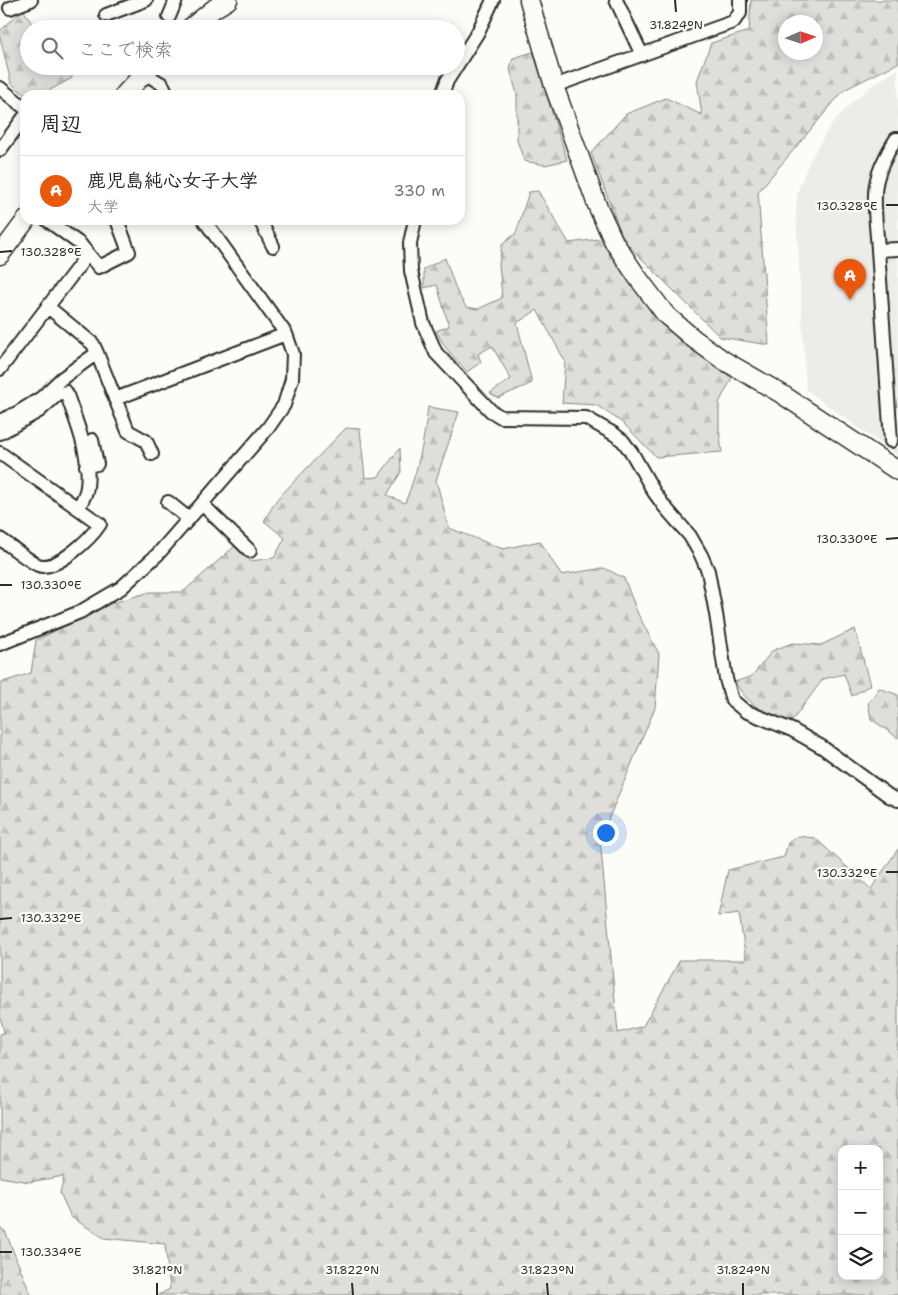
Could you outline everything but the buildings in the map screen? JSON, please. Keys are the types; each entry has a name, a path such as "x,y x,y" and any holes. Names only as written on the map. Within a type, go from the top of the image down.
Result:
{"street":[{"path":"10,8 30,0"},
{"path":"106,15 146,0"},
{"path":"169,17 176,0"},
{"path":"465,53 478,32 493,0"},
{"path":"529,0 554,86 582,167 614,242 666,315 723,360 780,392 898,471"},
{"path":"616,0 642,56"},
{"path":"554,86 733,22 740,13 740,0"},
{"path":"199,20 218,3"},
{"path":"129,90 142,75"},
{"path":"152,75 165,90"},
{"path":"444,90 451,75"},
{"path":"0,88 20,104"},
{"path":"2,145 20,122"},
{"path":"881,459 895,441 878,250 875,193 880,174 890,149 897,138"},
{"path":"0,254 22,225"},
{"path":"54,225 80,244 99,267 129,252 119,225"},
{"path":"0,644 80,612 121,588 158,554 268,428 284,405 292,379 293,362 293,354 286,334 209,225"},
{"path":"262,225 273,246"},
{"path":"414,225 410,243 411,271 423,323 436,353 491,412 500,417 586,418 623,441 654,492 690,536 708,571 726,679 732,700 745,711 792,730 822,747 889,796 898,800"},
{"path":"878,250 898,249"},
{"path":"0,369 88,254"},
{"path":"48,306 94,344 128,431 146,441 152,454"},
{"path":"115,399 286,334"},
{"path":"0,421 18,414 41,398 61,379 97,353"},
{"path":"0,434 39,410 58,394 66,392 86,448 87,486 85,495 78,508"},
{"path":"86,466 97,464 92,440"},
{"path":"0,453 100,524 94,534 72,554 48,566 40,566 0,539"},
{"path":"168,502 189,519"},
{"path":"202,504 250,550"}],"shaded area":[{"path":"898,69 898,456 806,390 796,211 797,193 810,160 830,126 852,102 874,84"}],"green space":[{"path":"751,0 898,0 898,63 844,90 758,192 769,345 720,337 624,241 591,153 626,114 666,98 702,115 697,81 711,43 749,31"},
{"path":"23,9 30,20 20,20 20,75 72,75 72,78 50,90 20,91 11,83 0,31"},
{"path":"533,52 567,160 545,165 524,161 517,140 517,94 510,69 513,58"},
{"path":"538,191 569,243 599,239 637,291 679,340 732,378 719,403 719,429 722,452 656,457 623,423 596,405 562,403 565,361 537,310 517,323 532,383 498,398 490,393 511,379 492,346 478,354 481,362 467,372 445,347 436,331 449,326 437,285 424,288 424,269 445,258 457,292 466,307 478,309 502,298 499,264 502,245 516,233 529,192"},
{"path":"428,407 459,412 436,480 449,528 503,549 540,541 561,575 604,568 624,578 638,614 659,654 655,708 600,839 618,1033 643,1026 680,960 746,960 739,913 718,916 728,870 784,857 788,843 797,836 815,838 871,889 898,849 898,1295 158,1295 170,1289 165,1244 104,1238 71,1217 60,1193 64,1176 29,1182 0,1177 0,1034 4,1033 0,1015 0,683 31,673 36,640 113,603 150,592 183,592 236,545 250,561 274,558 285,538 264,521 277,499 346,428 360,429 365,478 378,477 400,448 401,472 387,495 405,503 417,467"},
{"path":"855,629 870,685 852,696 844,674 823,679 792,721 766,713 745,697 735,682 752,676 772,651 792,643 821,645"},
{"path":"879,688 898,695 898,738 871,719 868,703"},
{"path":"0,1228 5,1231 31,1295 0,1295"}],"place":[{"name":"鹿児島純心女子大学","path":"850,300"}]}
